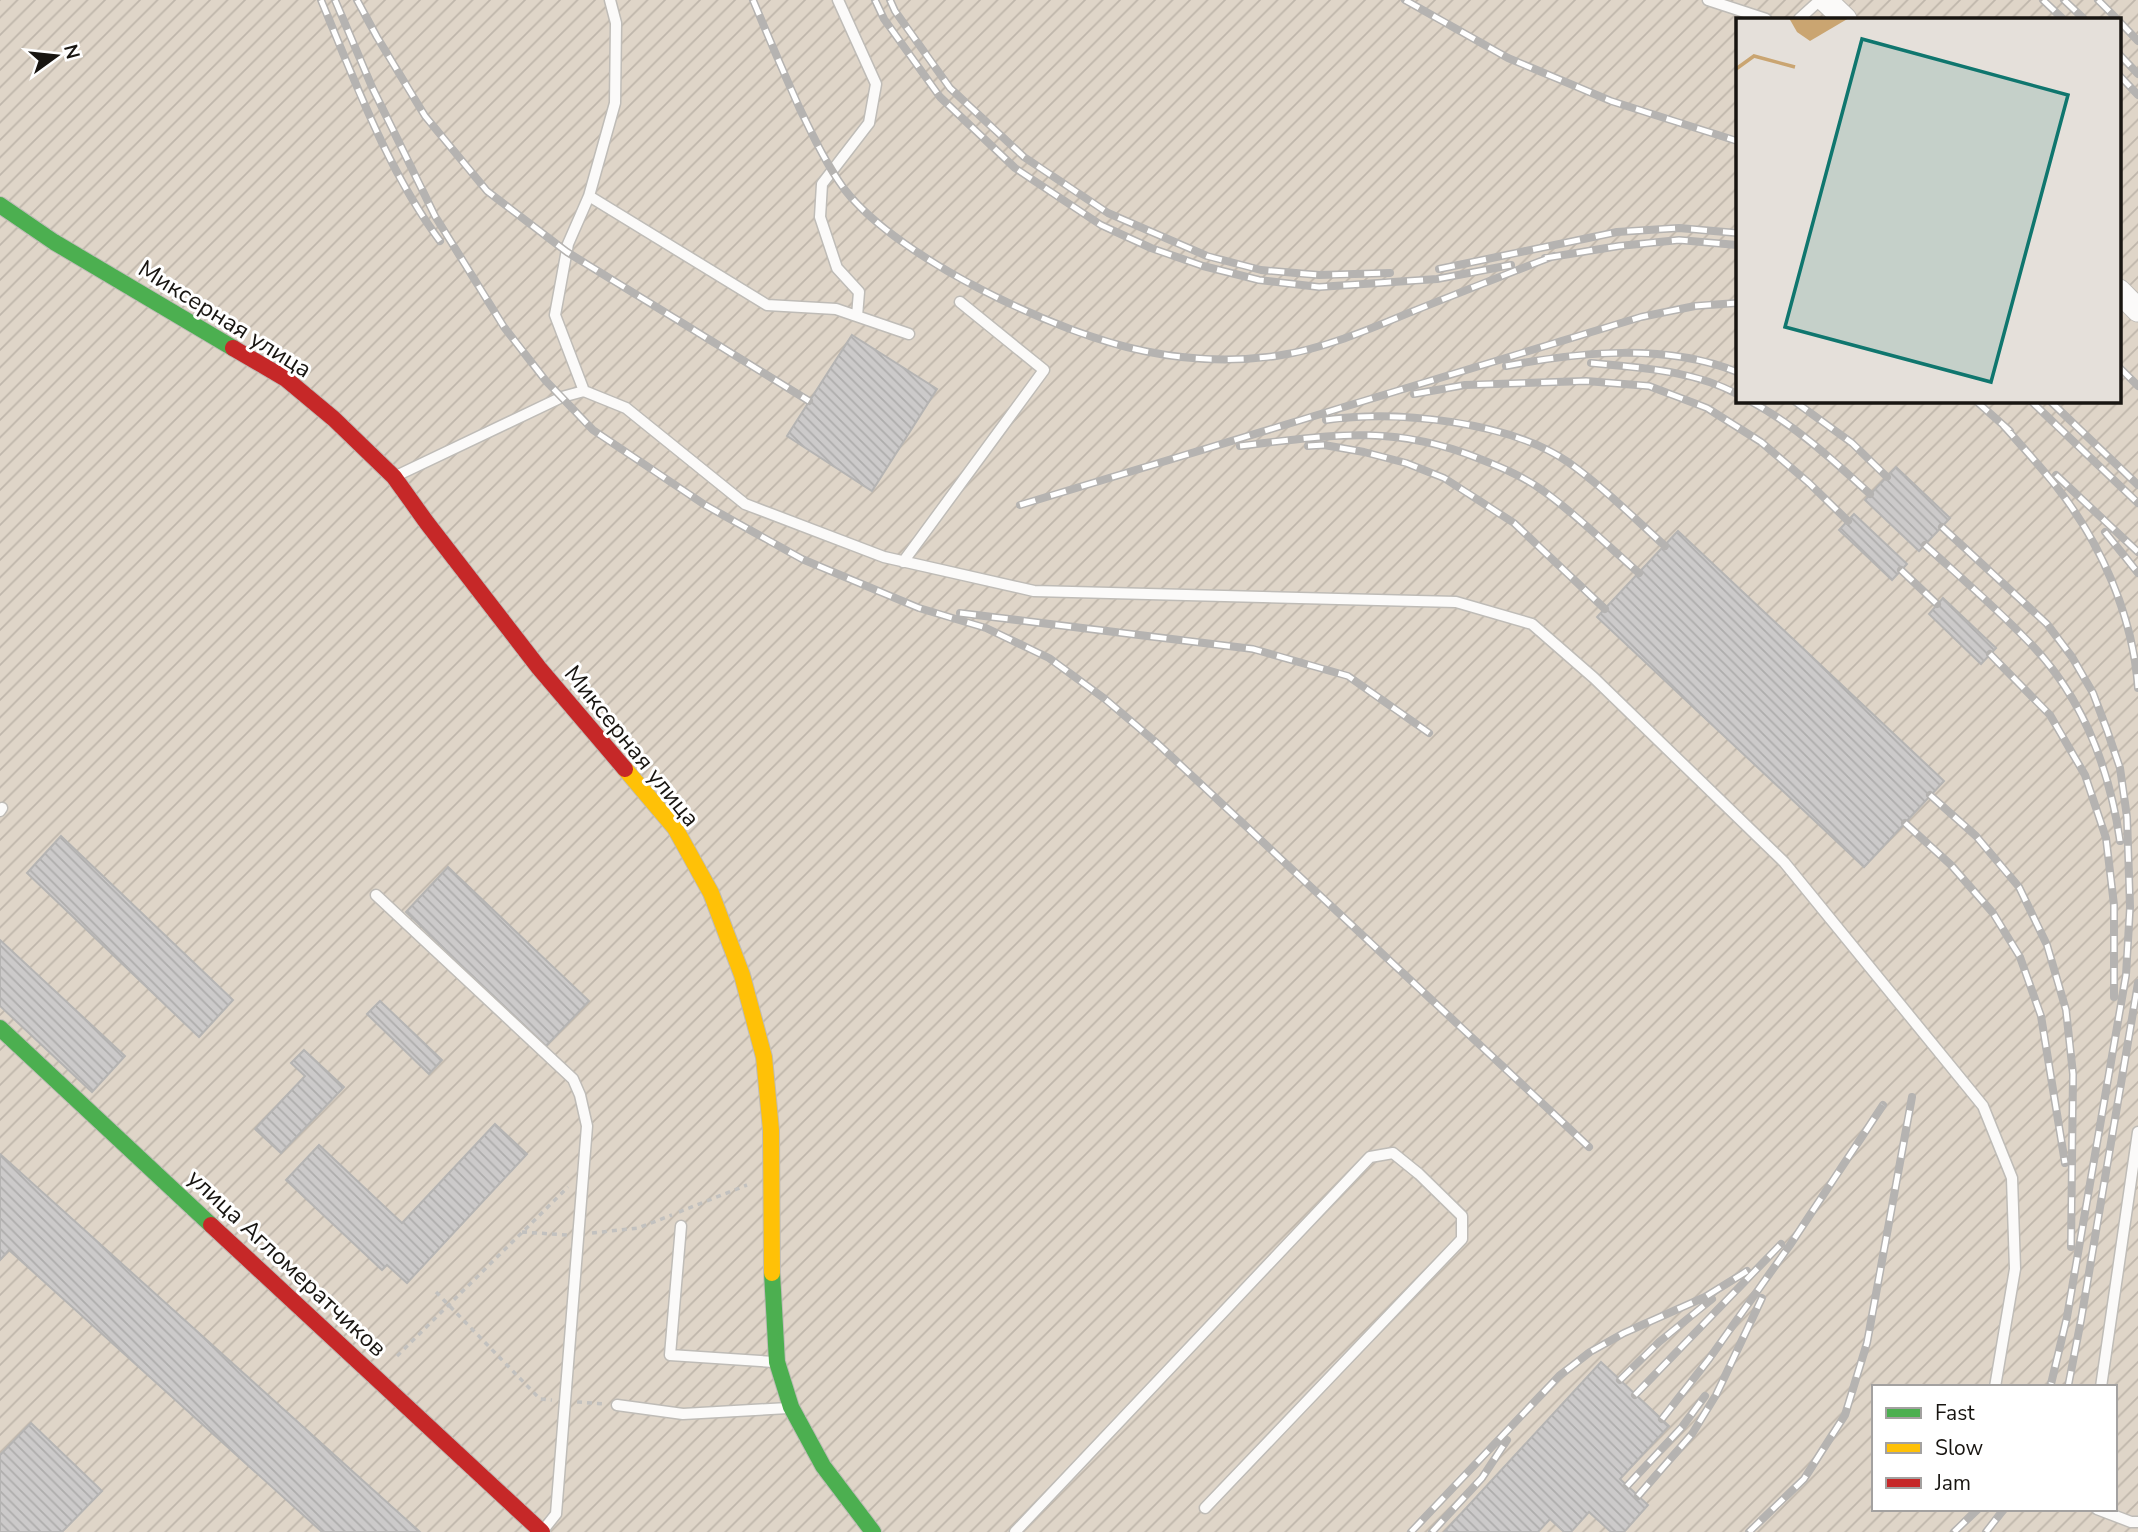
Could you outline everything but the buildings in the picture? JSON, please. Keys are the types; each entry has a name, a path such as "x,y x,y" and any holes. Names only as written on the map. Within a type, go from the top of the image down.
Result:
{"street":[{"path":"1825,0 1844,18"},
{"name":"Миксерная улица","path":"0,205 54,242 286,379 334,419 394,477 426,523 539,668 675,828 711,892 742,975 764,1057 771,1130 772,1283 776,1362 791,1407 823,1466 873,1532"},
{"path":"2120,292 2138,310"},
{"name":"улица Агломератчиков","path":"0,1028 542,1532"}],"lane":[{"path":"584,391 555,315 568,244 589,196 615,103 616,23 610,0"},
{"path":"838,0 876,84 869,123 822,184 821,195 820,217 837,268 859,292 857,316"},
{"path":"1708,0 1763,18"},
{"path":"1800,18 1820,0"},
{"path":"589,196 766,305 836,309 909,334"},
{"path":"903,562 1044,370 960,302"},
{"path":"394,477 562,397 584,391 626,408 745,504 903,562 1034,592 1456,602 1532,624 1594,678 1784,862 1983,1106 2012,1178 2015,1269 1994,1385"},
{"path":"376,895 573,1079 580,1095 587,1126 556,1514 542,1532"},
{"path":"2101,1385 2138,1132"},
{"path":"1015,1532 1370,1157 1393,1153 1462,1216 1462,1238 1205,1508"},
{"path":"681,1226 670,1355 776,1362"},
{"path":"617,1405 683,1414 791,1407"},
{"path":"2102,1511 2138,1522"}],"path":[{"path":"397,1356 572,1183"},
{"path":"522,1232 563,1236 638,1228 752,1183 771,1185"},
{"path":"436,1292 540,1399 617,1405"}],"shaded area":[{"path":"0,0 2138,0 2138,1532 0,1532"}],"railway":[{"path":"321,0 388,155 421,214 440,241"},
{"path":"335,0 372,87 435,216 504,327 546,381 593,430 705,505 802,559 919,608 986,628 1049,658 1105,699 1158,744 1589,1147"},
{"path":"357,0 425,116 487,191 567,252 809,401"},
{"path":"753,0 820,150 845,190 870,216 941,267 983,290 1069,329 1109,342 1144,351 1193,358 1243,359 1294,353 1362,332 1554,256"},
{"path":"875,0 884,19 940,97 1015,168 1101,225 1151,248 1203,266 1259,280 1319,287 1437,279 1511,265"},
{"path":"890,0 950,88 1024,157 1108,213 1207,256 1261,270 1319,275 1390,273"},
{"path":"1405,0 1508,58 1611,101 1736,141"},
{"path":"2043,0 2062,18"},
{"path":"2064,0 2083,18"},
{"path":"2098,0 2116,18"},
{"path":"2120,22 2138,41"},
{"path":"2120,55 2138,74"},
{"path":"2120,76 2138,95"},
{"path":"1439,269 1617,232 1679,228 1736,233"},
{"path":"1545,258 1679,240 1736,245"},
{"path":"1020,505 1641,317 1695,306 1736,303"},
{"path":"1506,366 1563,357 1622,353 1681,357 1736,372"},
{"path":"1591,363 1684,375 1736,394"},
{"path":"2120,368 2138,386"},
{"path":"1414,394 1465,385 1586,381 1649,386 1707,408 1761,442 1848,521"},
{"path":"1752,402 1798,432 1870,494"},
{"path":"1795,402 1852,443 1887,477"},
{"path":"1977,402 2010,431"},
{"path":"2032,402 2138,503"},
{"path":"2051,402 2138,485"},
{"path":"1326,420 1354,417 1417,418 1484,428 1515,437 1568,462 1606,492 1665,546"},
{"path":"2003,425 2056,486 2087,531 2100,556 2122,607 2135,661 2138,688"},
{"path":"1240,446 1303,438 1361,435 1419,441 1449,448 1496,465 1535,485 1580,520 1639,573"},
{"path":"1308,446 1324,445 1364,452 1406,463 1444,478 1514,523 1605,609"},
{"path":"2056,475 2138,552"},
{"path":"1942,527 2047,624 2072,657 2093,693 2107,730 2120,768 2127,817 2130,907 2126,975 2067,1317 2051,1384"},
{"path":"2105,532 2138,573"},
{"path":"1925,545 2015,628 2063,684 2090,733 2100,759 2120,841"},
{"path":"1901,570 1937,604"},
{"path":"960,613 1253,649 1348,676 1429,733"},
{"path":"1990,654 2050,715 2085,775 2106,838 2114,905 2114,997"},
{"path":"1930,795 1976,836 2019,887 2047,945 2066,1010 2073,1074 2071,1247"},
{"path":"1905,823 1951,865 1993,913 2020,957 2041,1016 2065,1163"},
{"path":"2068,1385 2138,983"},
{"path":"1749,1532 1804,1479 1845,1415 1867,1343 1912,1097"},
{"path":"1662,1419 1709,1359 1790,1245 1883,1105"},
{"path":"1635,1395 1781,1244"},
{"path":"1411,1532 1559,1376 1590,1352 1624,1333 1705,1297 1747,1271"},
{"path":"1638,1496 1692,1434 1716,1395 1762,1298"},
{"path":"1620,1380 1659,1342 1712,1299"},
{"path":"1627,1486 1682,1427 1705,1396"},
{"path":"1432,1532 1482,1478 1507,1440"},
{"path":"1954,1532 1976,1511"},
{"path":"1986,1532 2002,1511"}],"traffic: fast":[{"path":"0,205 54,242 233,348"},
{"path":"0,1028 211,1225"},
{"path":"772,1273 777,1362 791,1407 823,1466 873,1532"}],"traffic: slow":[{"path":"625,769 675,828 711,893 742,975 764,1057 771,1130 772,1273"}],"traffic: jam":[{"path":"233,348 286,379 334,419 394,477 539,668 625,769"},
{"path":"211,1225 542,1532"}]}
